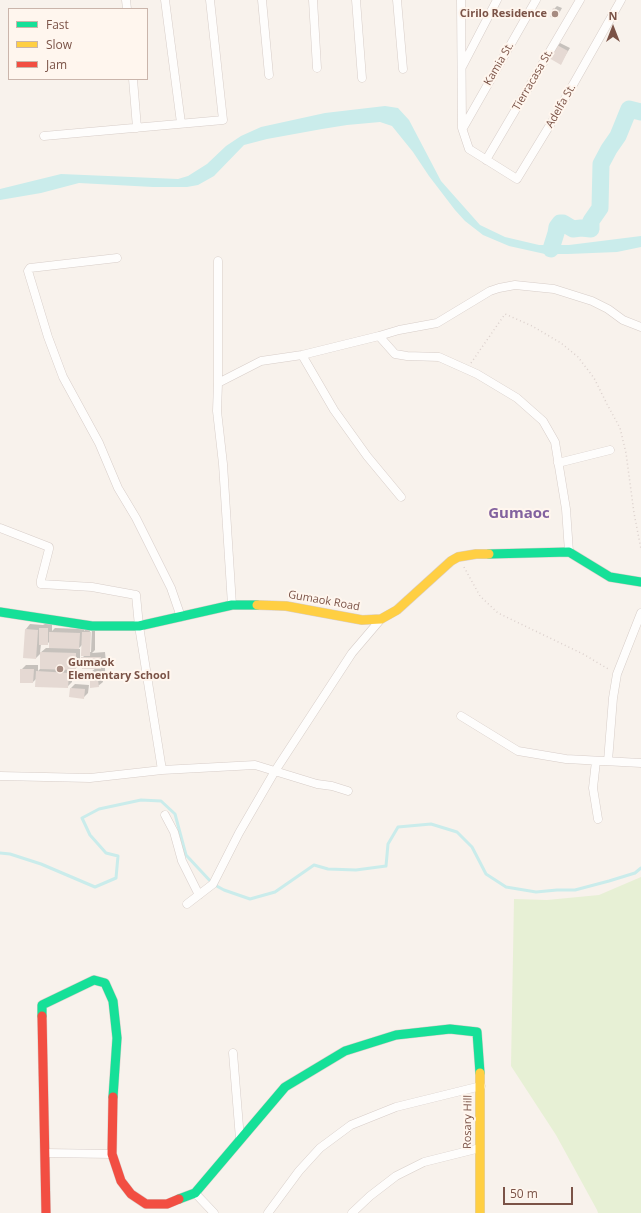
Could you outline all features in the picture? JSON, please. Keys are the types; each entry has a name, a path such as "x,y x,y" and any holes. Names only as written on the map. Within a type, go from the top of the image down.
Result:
{"street":[{"path":"165,0 181,124"},
{"path":"44,136 223,120 210,0"},
{"path":"262,0 269,75"},
{"path":"313,0 317,68"},
{"path":"356,0 362,78"},
{"path":"397,0 403,69"},
{"path":"462,0 462,128 469,149 486,160"},
{"path":"462,67 497,0"},
{"name":"Kamia St.","path":"462,128 536,0"},
{"name":"Tierracasa St.","path":"486,160 580,0"},
{"name":"Adelfa St.","path":"486,160 517,179 553,120 621,0"},
{"path":"133,80 137,128"},
{"path":"117,258 30,268 28,271 48,337 63,377 100,445 118,488 136,518 171,588 182,617"},
{"path":"218,261 217,411 223,464 232,605"},
{"path":"218,383 261,361 302,354 399,330 437,323 490,292 499,288 515,285 554,289 592,301 608,309 623,320 641,327"},
{"path":"379,336 395,354 439,358 477,374 517,398 543,421 555,442 566,509 569,552 610,577 641,582"},
{"path":"302,354 334,410 367,456 401,498"},
{"path":"558,462 610,450"},
{"path":"0,528 49,547 50,549 41,584 92,587 136,595 139,626 162,770"},
{"name":"Gumaok Road","path":"0,612 92,626 139,626 232,605 245,604 286,606 362,620 381,619 398,610 451,561 458,557 476,554 569,552"},
{"path":"608,762 613,698 617,674 641,612"},
{"path":"187,904 213,884 239,833 275,771 330,689 352,653 381,619"},
{"path":"461,716 518,751 596,761 641,763"},
{"path":"596,761 593,788 598,819"},
{"path":"0,776 90,778 162,770 255,765 317,784 348,791"},
{"path":"165,815 174,832 182,861 199,895"},
{"path":"46,1213 42,1005 94,980 105,983 113,1001 117,1038 113,1099 112,1154 121,1181 131,1194 146,1204 167,1204 195,1193 240,1140 233,1053"},
{"name":"Rosary Hill","path":"240,1140 285,1087 345,1051 396,1035 450,1029 477,1032 481,1086 480,1213"},
{"path":"268,1213 299,1172 320,1148 351,1125 396,1108 481,1086"},
{"path":"352,1213 370,1196 396,1176 424,1162 480,1148"},
{"path":"44,1153 112,1154"},
{"path":"195,1193 214,1213"}],"path":[{"path":"467,369 505,314 561,343 578,357 594,378 620,428 626,453 634,513 641,549"},
{"path":"458,557 480,596 498,613 582,654 617,674"}],"green space":[{"path":"641,877 641,1213 598,1213 556,1135 511,1066 514,899 547,900 599,895"}],"water":[{"path":"385,106 398,108 409,120 441,181 480,225 505,237 539,245 569,245 641,236 641,247 617,252 545,254 509,246 483,235 465,221 455,210 392,126 380,122 322,129 267,139 244,145 214,176 198,185 187,187 153,187 79,183 41,193 0,200 0,189 61,174 178,179 188,176 207,164 226,146 241,136 261,127 325,113"}],"building":[{"name":"Cirilo Residence","path":"553,8 560,11 557,18 550,17"},
{"path":"557,45 568,51 561,65 549,58"},
{"path":"39,628 48,628 48,645 39,645"},
{"path":"25,629 38,630 36,659 23,658"},
{"path":"49,632 80,633 79,649 49,648"},
{"path":"82,632 91,632 90,656 81,656"},
{"path":"40,652 76,653 76,670 40,669"},
{"path":"81,657 101,657 101,669 82,669"},
{"path":"20,669 34,669 33,683 20,683"},
{"path":"36,671 69,673 68,688 35,687"},
{"path":"90,672 101,672 101,678 90,678"},
{"path":"98,680 99,687 90,688 90,681"},
{"path":"70,688 85,689 84,699 69,697"}],"waterway":[{"path":"551,249 557,227 560,223 563,223 573,229 591,229 591,221 600,208 601,164 618,136 629,109 641,112"},
{"path":"0,853 10,854 41,864 95,887 116,878 118,856 106,853 90,835 82,818 99,809 141,800 161,801 175,814 186,855 213,884 224,890 250,899 275,892 314,865 328,869 356,870 386,866 388,844 398,827 431,824 457,832 472,847 486,874 506,887 536,892 575,890 635,873 641,868"}],"traffic: fast":[{"path":"489,554 569,552 610,577 641,582"},
{"path":"0,612 92,626 139,626 232,605 257,605"},
{"path":"42,1016 42,1005 94,980 105,983 113,1001 117,1038 113,1097"},
{"path":"179,1199 195,1193 285,1087 345,1051 396,1035 450,1029 477,1032 480,1073"}],"traffic: slow":[{"path":"257,605 286,606 362,620 381,619 397,610 451,561 458,557 476,554 489,554"},
{"path":"480,1073 480,1213"}],"traffic: jam":[{"path":"42,1016 46,1213"},
{"path":"113,1097 112,1154 121,1181 131,1194 146,1204 167,1204 179,1199"}],"place":[{"name":"Cirilo Residence","path":"555,14"},
{"name":"Gumaok Elementary School","path":"60,669"}],"district":[{"name":"Gumaoc","path":"519,514"}]}
